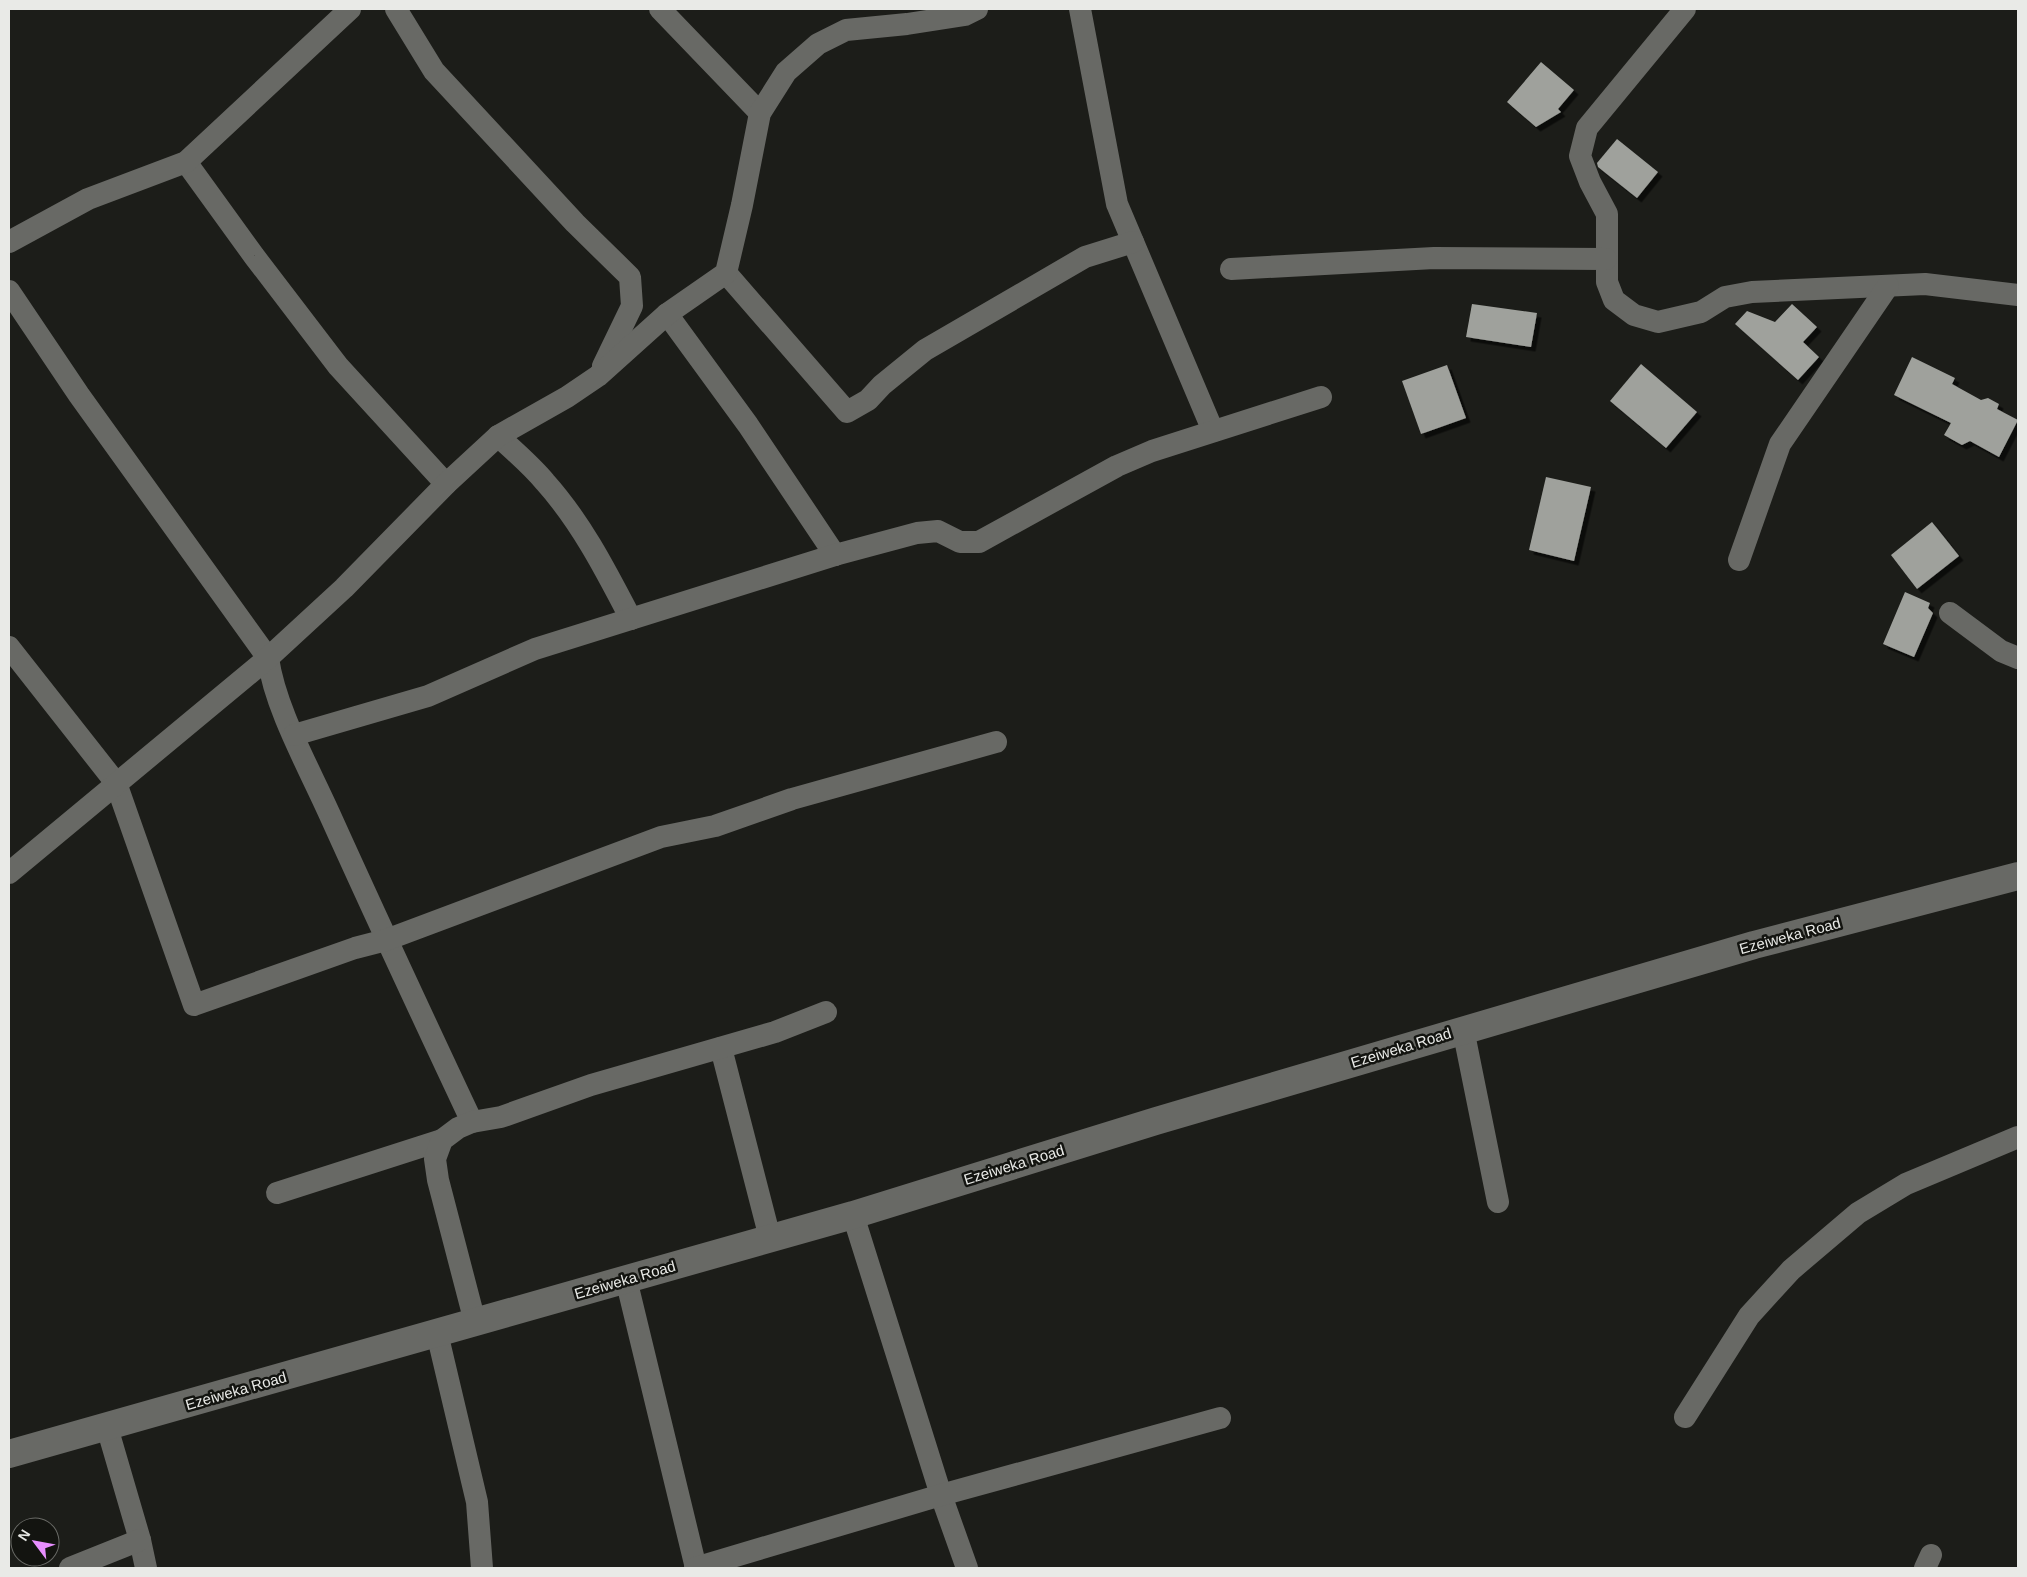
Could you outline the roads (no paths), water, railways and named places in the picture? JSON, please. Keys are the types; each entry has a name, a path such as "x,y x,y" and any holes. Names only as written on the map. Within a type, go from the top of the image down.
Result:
{"main road":[{"name":"Ezeiweka Road","path":"9,1454 853,1215 1463,1029 1754,945 2018,876"}],"street":[{"path":"9,242 88,199 186,162 350,9"},
{"path":"396,9 434,70 575,223 630,276 632,306 598,376"},
{"path":"660,9 760,113"},
{"path":"9,873 268,658 344,588 446,484 498,436 568,397 598,376 667,314 726,274 760,113 786,72 818,44 846,30 907,24 932,14 965,15 977,9"},
{"path":"1080,9 1117,204 1213,431"},
{"path":"1685,9 1587,128 1580,156 1590,182 1607,214 1607,282 1614,300 1634,315 1658,322 1701,312 1725,297 1752,292 1925,284 2018,295"},
{"path":"186,162 254,256 338,366 446,484"},
{"path":"726,274 847,412 868,400 882,385 925,350 1085,257 1133,242"},
{"path":"1232,269 1434,258 1606,259"},
{"path":"1738,560 1780,444 1888,286"},
{"path":"9,291 79,396 268,658 271,679 294,735 386,940 472,1122"},
{"path":"667,314 748,425 835,555"},
{"path":"294,735 428,696 535,649 835,555 917,533 938,531 960,542 979,542 1117,466 1152,451 1321,397"},
{"path":"498,436 545,482 577,524 603,566 631,619"},
{"path":"1950,613 2000,651 2018,658"},
{"path":"9,647 116,783 194,1005 355,948 386,940 661,837 715,826 792,799 996,742"},
{"path":"277,1193 442,1140 458,1128 472,1122 501,1117 591,1085 775,1032 826,1012"},
{"path":"1463,1029 1498,1202"},
{"path":"721,1048 770,1238"},
{"path":"1685,1417 1749,1316 1791,1270 1858,1213 1906,1184 2018,1137"},
{"path":"442,1140 435,1159 438,1180 475,1322"},
{"path":"853,1215 941,1495 966,1568"},
{"path":"626,1279 696,1568 941,1495 1220,1418"},
{"path":"437,1333 477,1502 482,1568"},
{"path":"107,1427 140,1540 146,1568"},
{"path":"70,1568 140,1540"}]}
